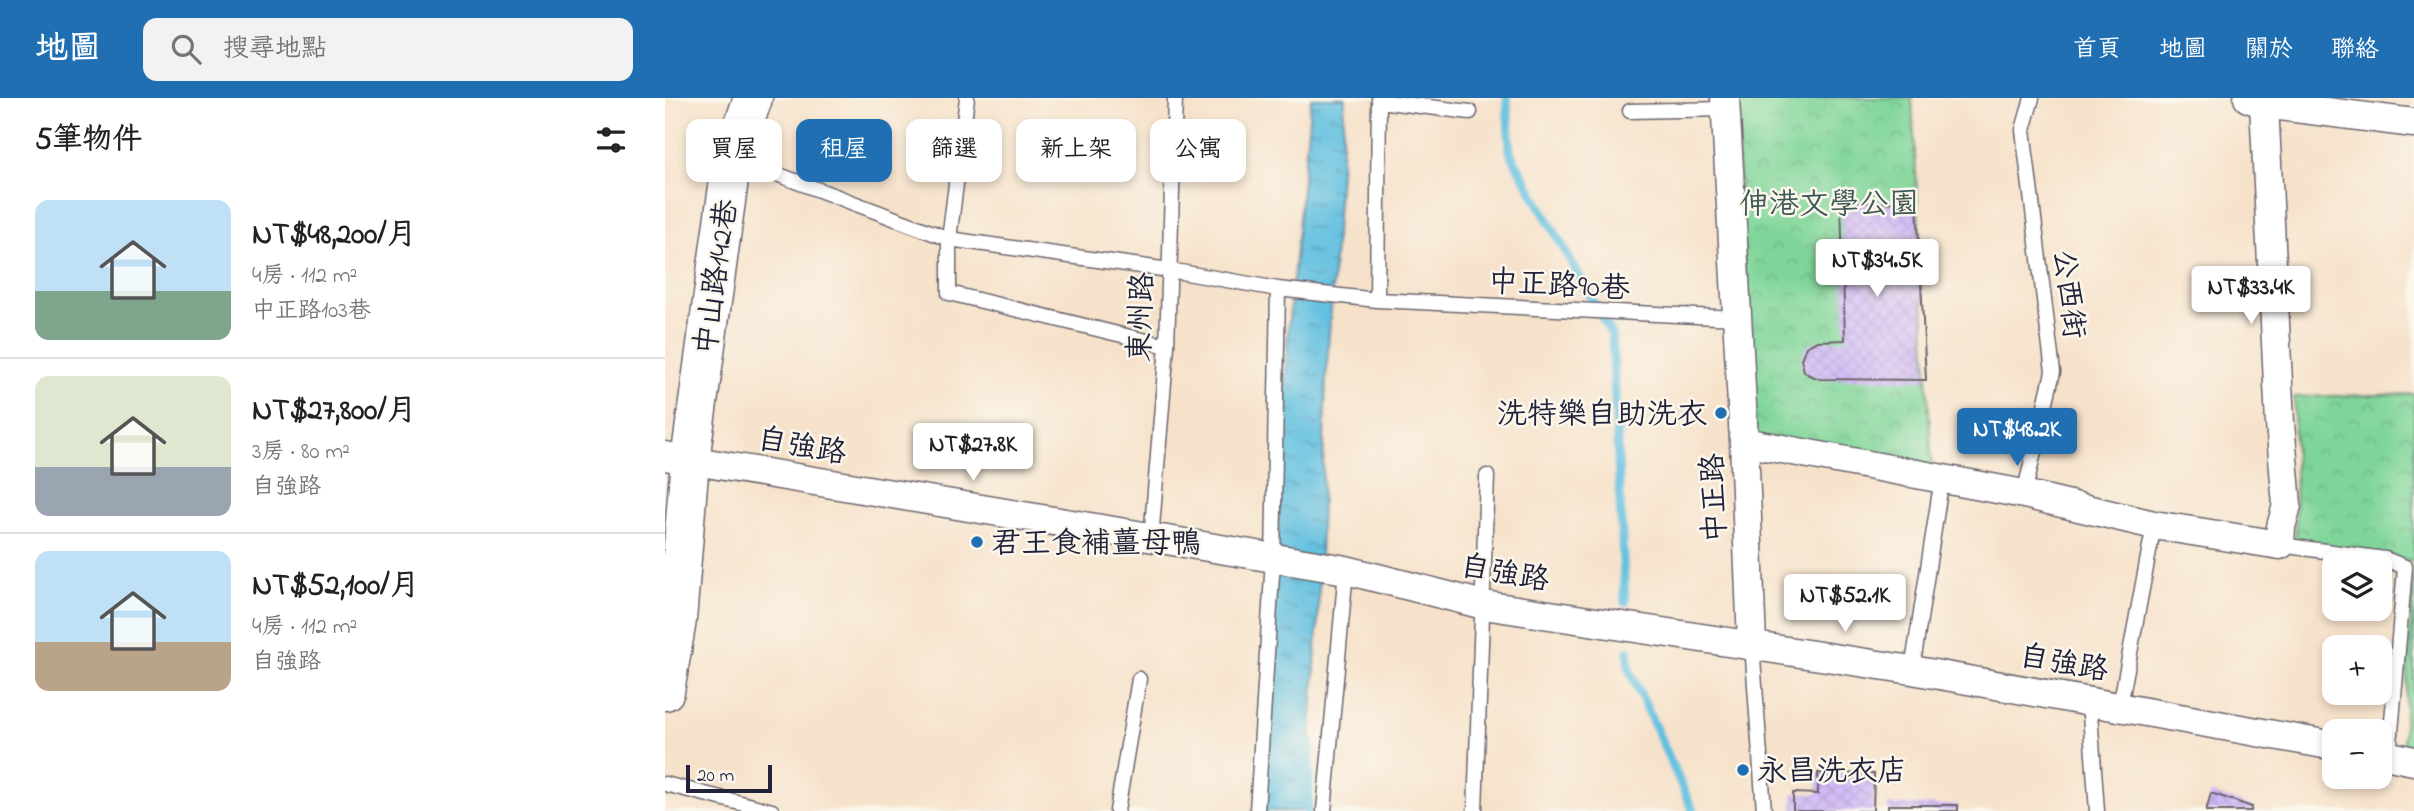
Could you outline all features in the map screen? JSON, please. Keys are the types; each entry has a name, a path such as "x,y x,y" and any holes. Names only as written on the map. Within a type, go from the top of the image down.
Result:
{"street":[{"name":"中山路142巷","path":"746,119 753,98"},
{"path":"1744,442 2024,494 2154,525 2280,545 2281,527 2287,505 2256,101 2414,123"},
{"name":"中正路","path":"1726,104 1752,644"},
{"name":"中山路142巷","path":"665,691 671,619 677,458 728,182"},
{"name":"自強路","path":"677,458 1346,570 1484,605 1912,670 2322,744"}],"lane":[{"path":"967,98 949,239 949,293 1167,346"},
{"name":"東州路","path":"1151,539 1167,346 1175,98"},
{"name":"公西街","path":"2024,494 2053,372 2023,131 2032,98"},
{"path":"1377,300 1379,99 1470,113"},
{"path":"1630,111 1726,104"},
{"name":"中正路90巷","path":"782,177 949,239 1169,270 1277,289 1377,300 1737,318"},
{"path":"1258,811 1273,559 1277,289"},
{"path":"1475,811 1487,476"},
{"path":"1912,670 1943,478"},
{"path":"2120,706 2154,525"},
{"path":"2280,545 2385,559 2405,567 2394,757"},
{"path":"1324,811 1346,570"},
{"name":"中正路","path":"1752,644 1764,811"},
{"path":"1117,811 1139,679"},
{"path":"2089,700 2097,811"},
{"path":"665,784 772,811"}],"green space":[{"name":"伸港文學公園","path":"1735,98 1912,98 1932,466 1753,436"},
{"path":"2414,394 2414,561 2392,557 2392,551 2352,551 2296,542 2294,397"},
{"path":"2414,562 2414,746 2403,746"}],"water":[{"path":"1311,98 1345,98 1326,379 1318,618 1306,811 1263,811 1288,330"}],"building":[{"path":"1917,202 1926,380 1820,379 1809,375 1804,371 1801,359 1806,347 1817,341 1845,340 1841,203"},
{"path":"1818,773 1874,774 1873,811 1793,811 1793,793 1818,794"},
{"path":"2211,793 2252,807 2251,811 2206,811"},
{"path":"1888,805 1958,805 1958,811 1888,811"}],"waterway":[{"path":"1507,98 1510,152 1612,335 1625,602"},
{"path":"1628,650 1629,669 1693,811"},
{"path":"1308,811 1310,743"}],"place":[{"name":"洗特樂自助洗衣","path":"1721,413"},
{"name":"君王食補薑母鴨","path":"977,542"},
{"name":"永昌洗衣店","path":"1743,770"}]}
